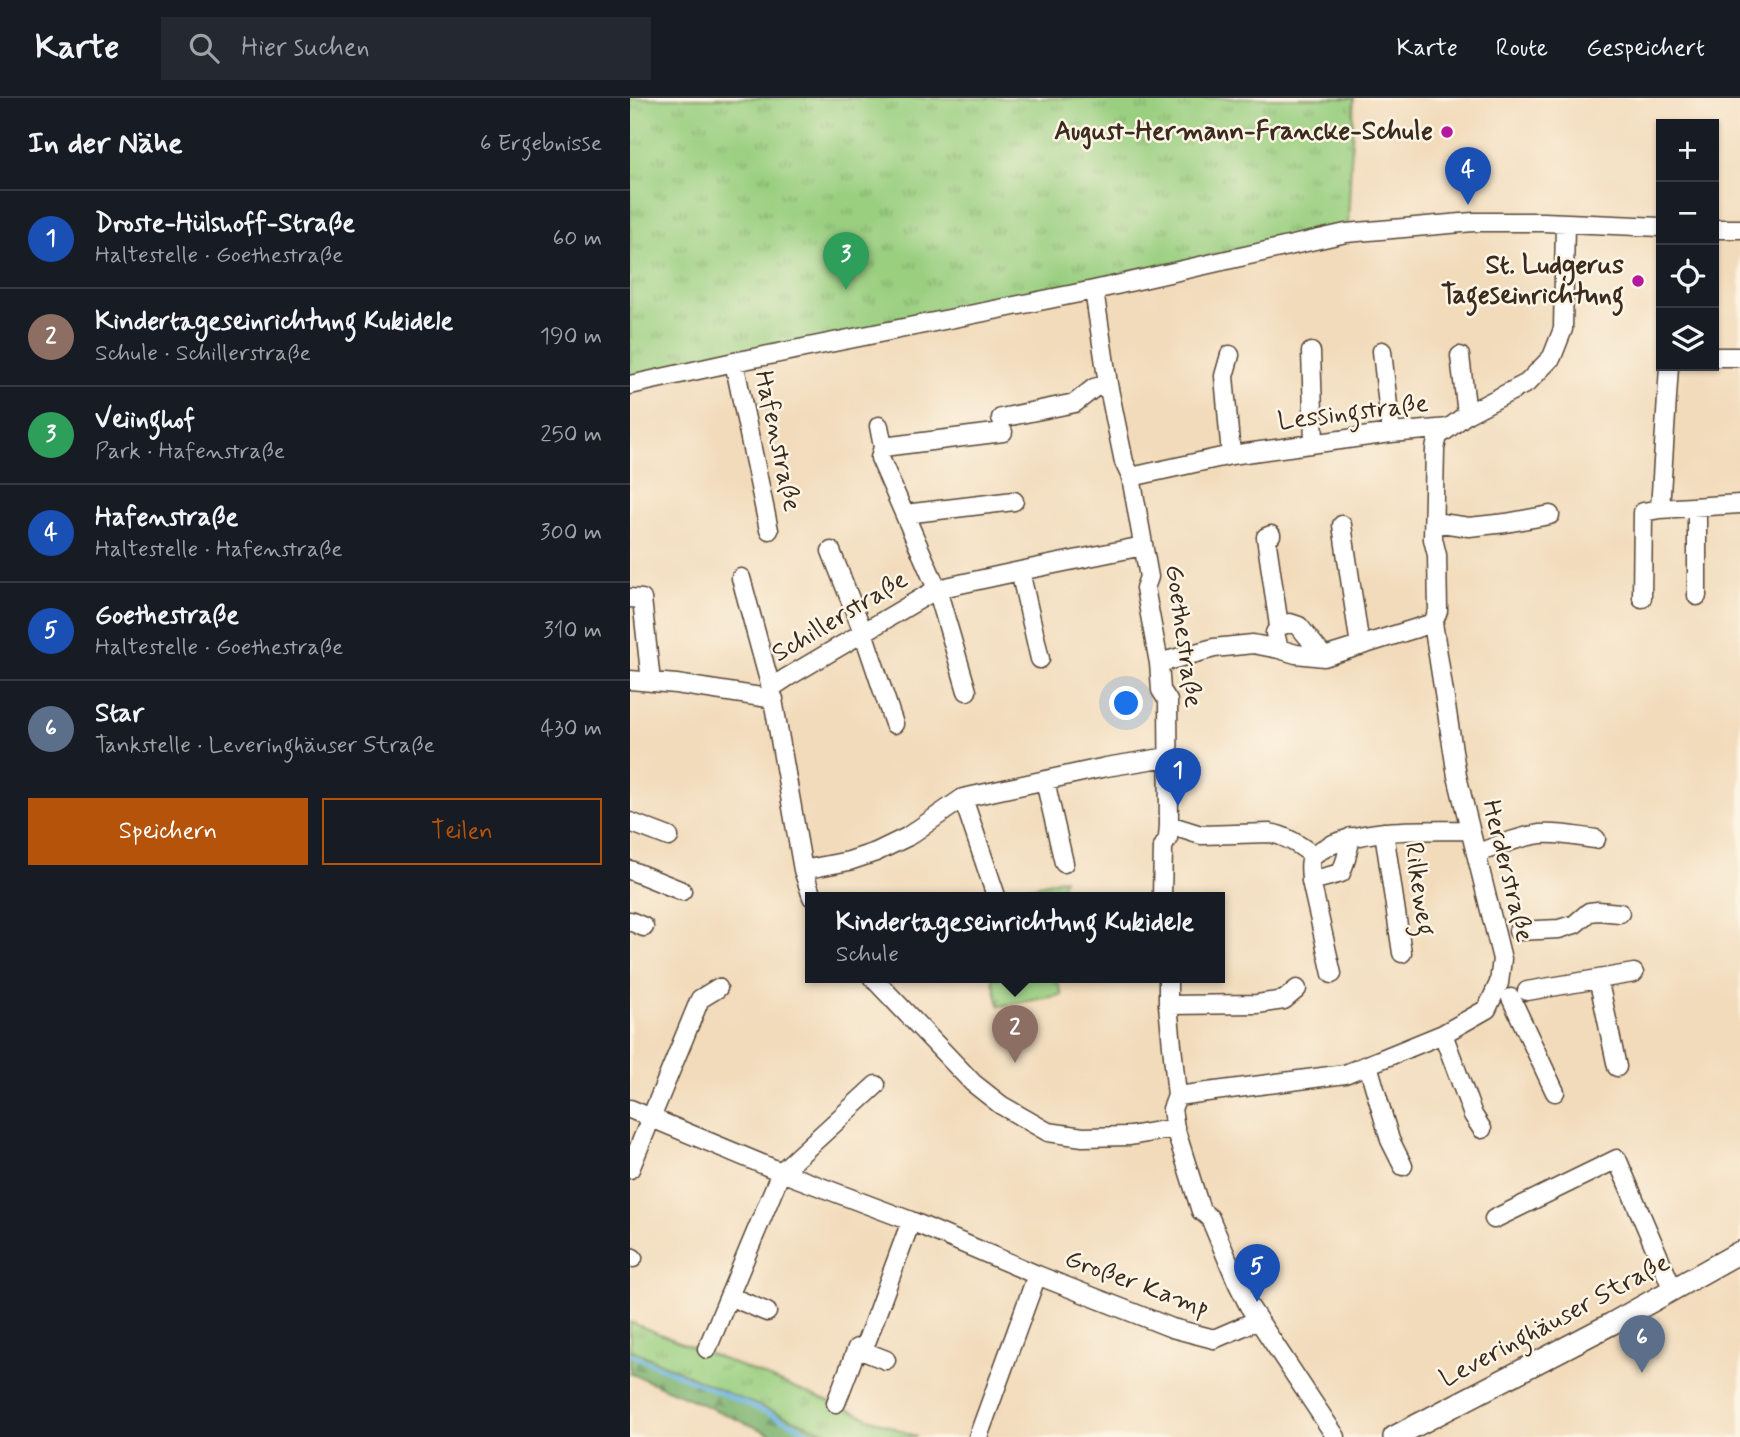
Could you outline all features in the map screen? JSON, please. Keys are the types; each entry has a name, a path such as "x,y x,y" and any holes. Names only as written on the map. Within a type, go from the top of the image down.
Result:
{"main road":[{"name":"Leveringhäuser Straße","path":"1394,1437 1487,1390 1740,1251"}],"street":[{"name":"Hafenstraße","path":"630,385 1094,290 1346,233 1473,222 1656,227"},
{"name":"Lessingstraße","path":"1131,477 1231,454 1449,428 1466,414 1527,383 1552,358 1563,329 1565,224"},
{"path":"1719,229 1740,229"},
{"name":"Goethestraße","path":"1094,290 1108,384 1124,462 1131,477 1149,577 1145,588 1160,663 1161,690 1168,701 1169,825 1168,838 1163,846 1163,892"},
{"path":"1382,351 1391,433"},
{"path":"1311,352 1314,442"},
{"path":"1230,355 1224,376 1231,454"},
{"path":"1460,356 1466,414"},
{"path":"1719,357 1740,357"},
{"name":"Hafenstraße","path":"734,362 769,530"},
{"path":"1660,509 1669,371"},
{"path":"883,447 1002,425 1075,403 1094,388 1108,384"},
{"path":"878,426 883,447 880,458 937,589 967,691"},
{"name":"Herderstraße","path":"1177,1096 1345,1074 1443,1034 1487,1009 1499,984 1502,959 1457,776 1433,623 1438,611 1437,555 1433,539 1435,449 1438,436 1449,428"},
{"path":"905,514 1014,502"},
{"path":"1642,598 1643,512 1740,504"},
{"path":"1697,507 1697,596"},
{"path":"1434,522 1469,527 1550,515"},
{"path":"1342,525 1360,646"},
{"path":"1271,535 1266,537 1279,626 1275,634 1279,649"},
{"name":"Schillerstraße","path":"810,892 803,870 772,694 863,632 937,589 1143,546"},
{"path":"831,551 863,632 894,724"},
{"path":"1020,570 1040,659"},
{"path":"630,680 772,694 741,578"},
{"path":"630,598 642,599 651,682"},
{"path":"1279,626 1290,623 1299,626 1324,657"},
{"path":"1160,663 1214,648 1253,644 1324,657 1433,623"},
{"path":"803,870 849,861 876,852 907,837 963,798 1106,767 1168,757"},
{"path":"1045,781 1064,863"},
{"path":"963,798 996,892"},
{"path":"630,822 669,836"},
{"path":"1169,825 1200,835 1270,833 1293,841 1313,855"},
{"path":"1332,974 1311,881 1313,855 1351,837 1384,832 1470,830"},
{"name":"Rilkeweg","path":"1384,832 1402,953"},
{"path":"1476,854 1541,834 1596,839"},
{"path":"1311,881 1340,873 1351,837"},
{"path":"630,870 682,891"},
{"path":"1518,931 1559,929 1575,924 1589,912 1619,913"},
{"path":"1555,1092 1519,994 1634,973"},
{"path":"1594,980 1600,987 1617,1067"},
{"path":"878,983 973,1083 1001,1105 1048,1132 1083,1137 1130,1136 1175,1128"},
{"path":"1168,983 1177,1096 1172,1109 1175,1128 1201,1211 1210,1218 1237,1282 1258,1320 1336,1437"},
{"path":"630,1169 699,999 718,988"},
{"path":"1168,1005 1257,1004 1284,1000 1297,989"},
{"path":"1443,1034 1473,1115 1482,1129"},
{"path":"1368,1065 1390,1140 1403,1166"},
{"path":"707,1349 781,1172 877,1085"},
{"name":"Großer Kamp","path":"630,1109 1172,1328 1214,1339 1258,1320"},
{"path":"1494,1219 1617,1159 1673,1290"},
{"path":"863,1351 911,1221"},
{"name":"Großer Kamp","path":"978,1437 1037,1275"},
{"path":"729,1296 767,1312"},
{"path":"836,1403 857,1349 886,1360"}],"green space":[{"path":"630,98 1354,98 1348,225 630,387"},
{"path":"1064,878 1061,892 1011,892"},
{"path":"993,983 1058,983 1062,995 999,1006"},
{"path":"630,1322 917,1437 839,1437 734,1396 630,1349"},
{"path":"630,1349 734,1396 839,1437 778,1437 630,1373"}],"waterway":[{"path":"630,1354 818,1437"}],"place":[{"name":"August-Hermann-Francke-Schule","path":"1447,132"},
{"name":"Hafenstraße","path":"1468,205"},
{"name":"St. Ludgerus Tageseinrichtung","path":"1638,281"},
{"name":"Veiinghof","path":"846,290"},
{"name":"Droste-Hülshoff-Straße","path":"1178,806"},
{"name":"Kindertageseinrichtung Kukidele","path":"1015,1063"},
{"name":"Goethestraße","path":"1257,1302"},
{"name":"Star","path":"1642,1373"}]}
